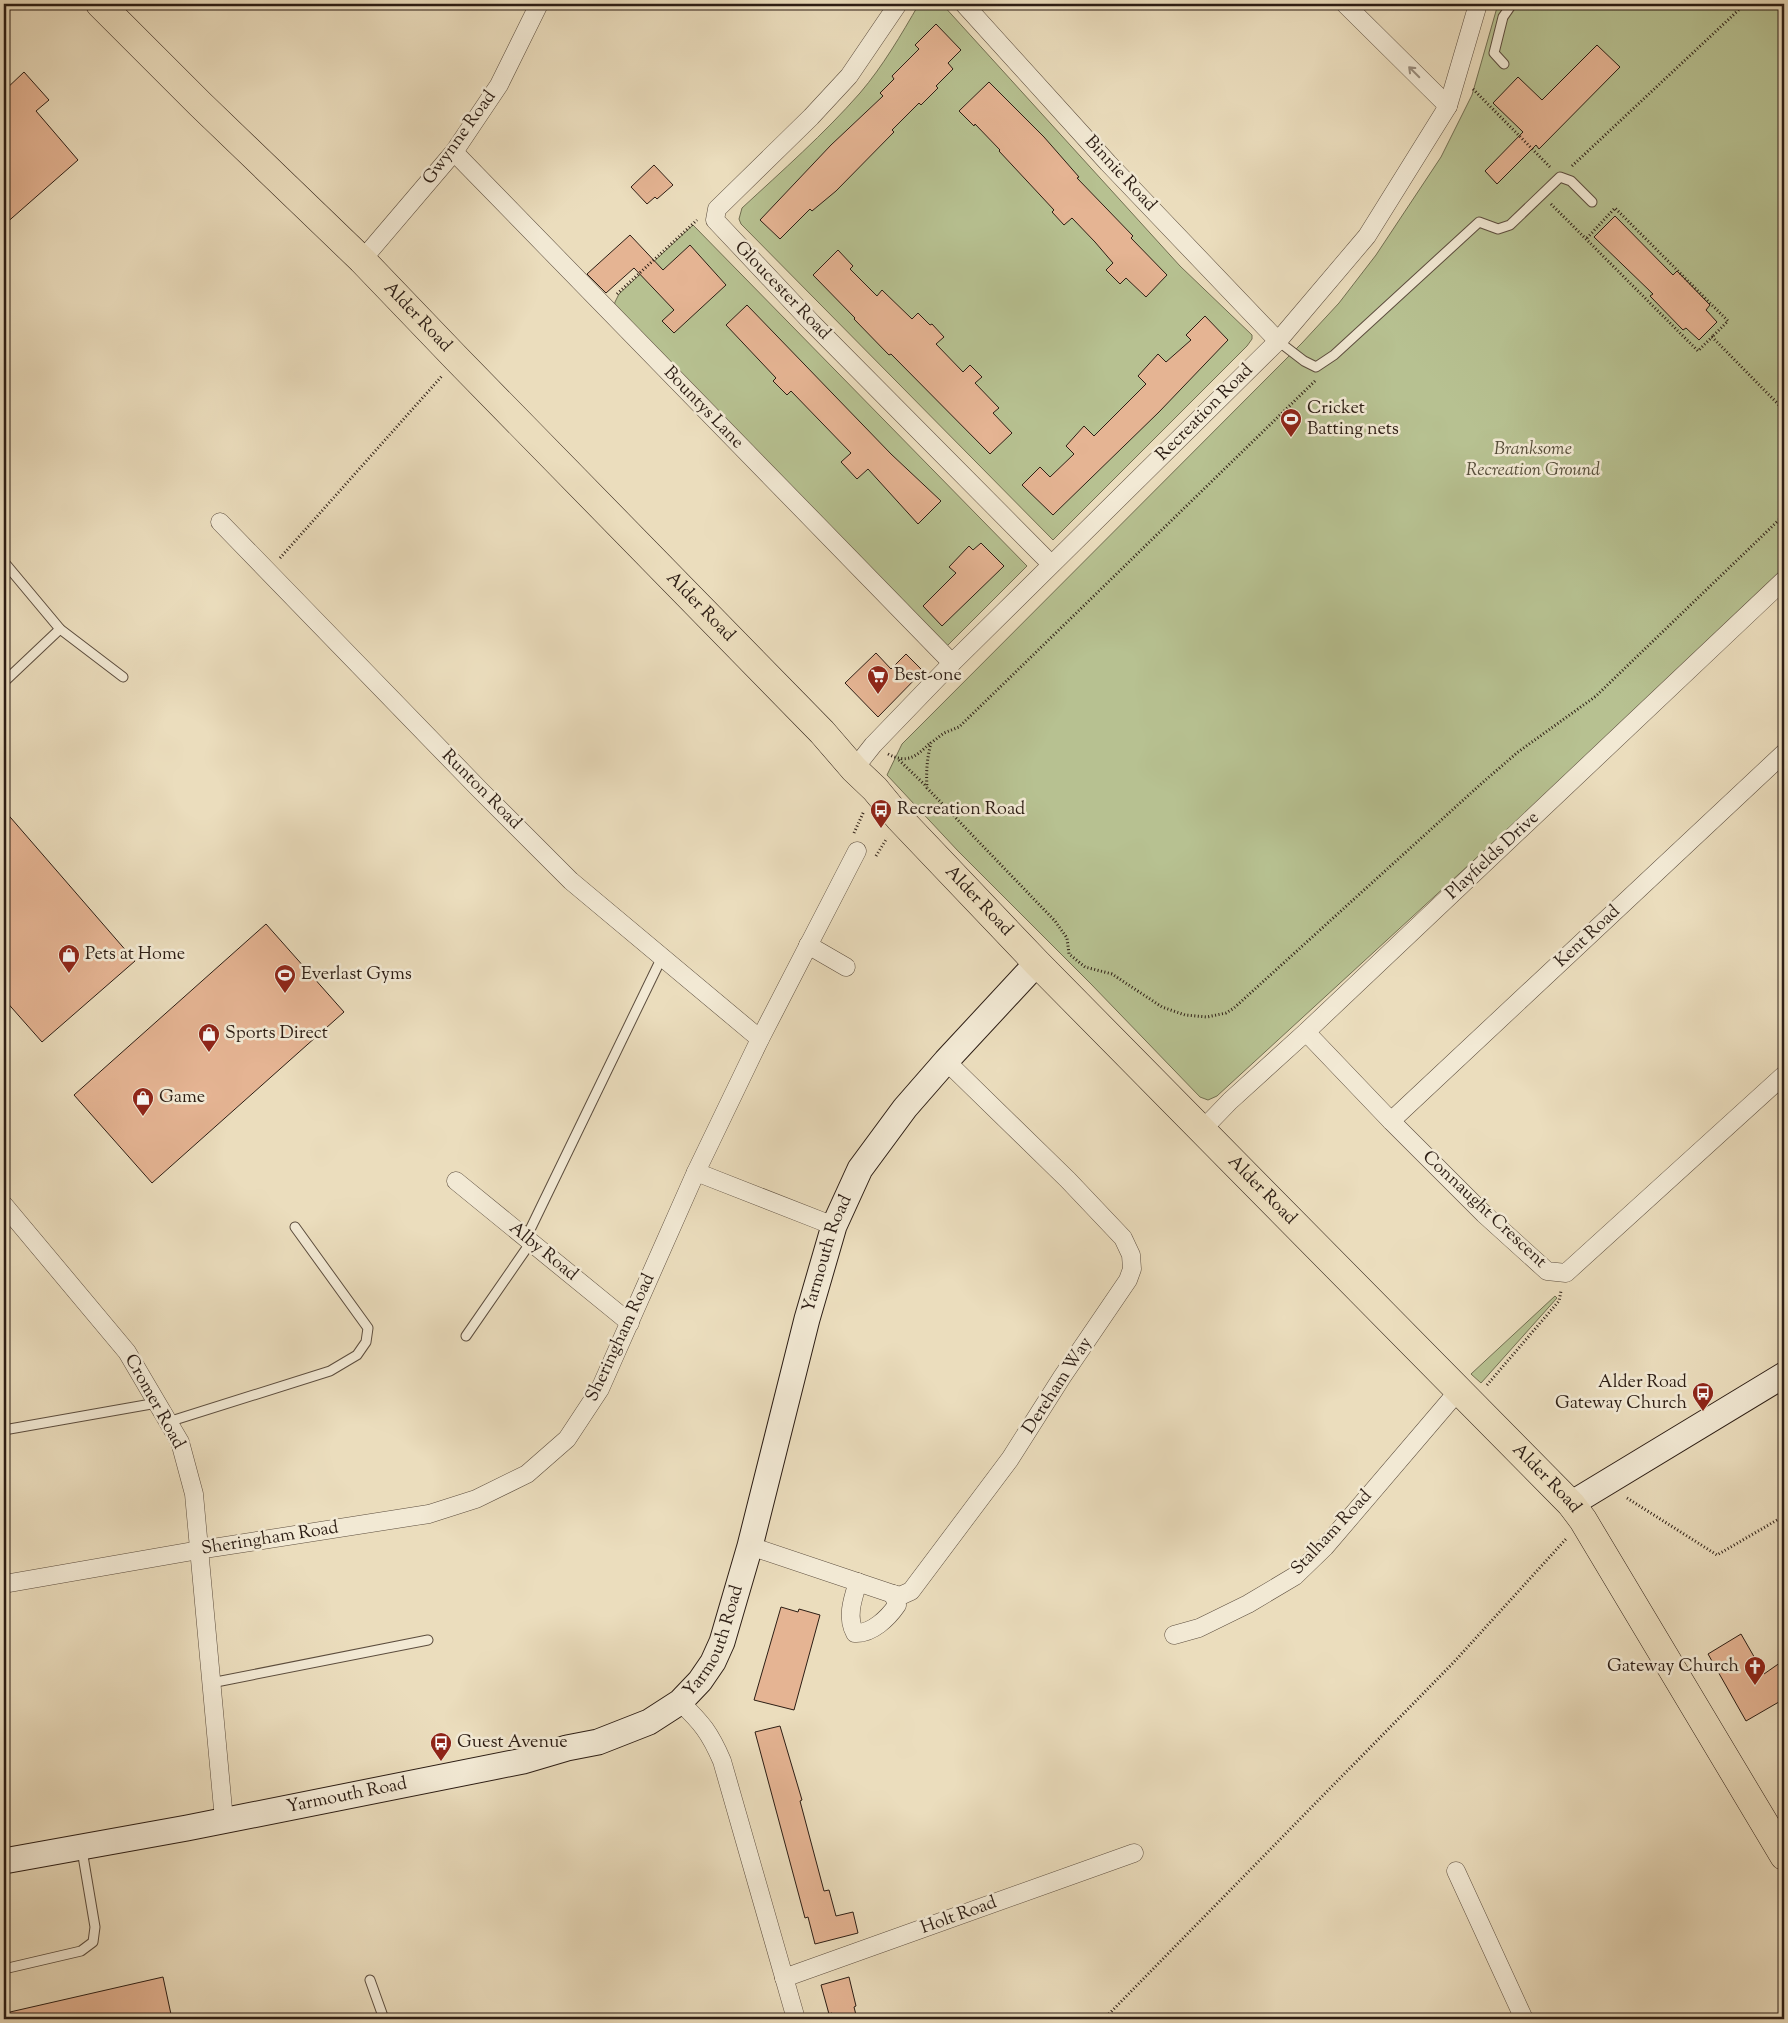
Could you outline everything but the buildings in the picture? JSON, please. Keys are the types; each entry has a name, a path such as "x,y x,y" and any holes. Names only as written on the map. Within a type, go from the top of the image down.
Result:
{"main road":[{"name":"Alder Road","path":"100,4 200,104 362,260 456,359 815,725 854,769 875,789 899,818 1037,963 1577,1512 1784,1856"}],"street":[{"name":"Gwynne Road","path":"362,260 454,152 498,85 539,4"},
{"path":"715,220 717,209 811,117 849,76 898,4"},
{"name":"Binnie Road","path":"964,4 1108,163 1278,341"},
{"path":"1345,4 1448,106"},
{"name":"Recreation Road","path":"854,769 873,746 952,663 1278,341 1367,236 1448,106 1478,4"},
{"name":"Bountys Lane","path":"454,152 952,663"},
{"name":"Gloucester Road","path":"715,220 812,322 1051,564"},
{"name":"Runton Road","path":"220,522 473,783 571,881 760,1039"},
{"name":"Playfields Drive","path":"1202,1131 1230,1101 1306,1032 1784,580"},
{"name":"Kent Road","path":"1391,1121 1784,753"},
{"name":"Sheringham Road","path":"4,1584 198,1550 429,1514 476,1499 527,1474 567,1439 600,1389 696,1172 760,1039 857,850"},
{"path":"808,945 846,966"},
{"name":"Yarmouth Road","path":"4,1861 523,1761 567,1748 598,1742 649,1722 680,1702 700,1681 713,1662 722,1642 750,1546 807,1319 834,1226 860,1169 905,1108 1037,963"},
{"name":"Connaught Crescent","path":"1306,1032 1484,1214 1547,1271 1566,1273 1784,1074"},
{"name":"Dereham Way","path":"893,1594 900,1596 910,1591 1010,1459 1062,1377 1128,1280 1132,1269 1131,1256 1123,1238 1068,1180 946,1061"},
{"path":"696,1172 834,1226"},
{"name":"Alby Road","path":"456,1181 630,1323"},
{"name":"Cromer Road","path":"4,1205 127,1352 180,1442 194,1494 224,1820"},
{"path":"1577,1512 1784,1375"},
{"name":"Stalham Road","path":"1174,1635 1199,1628 1248,1604 1295,1576 1465,1396"},
{"path":"750,1546 858,1582 893,1594 897,1605 889,1615 868,1630 855,1633 852,1625 851,1611 858,1582"},
{"path":"680,1702 701,1722 712,1739 722,1761 796,2019"},
{"name":"Holt Road","path":"784,1978 1134,1854"},
{"path":"1456,1871 1477,1900 1524,2019"}],"lane":[{"path":"1504,64 1494,53 1503,17 1512,4"},
{"path":"1278,341 1304,361 1316,367 1334,356 1479,222 1498,229 1510,225 1560,177 1571,181 1592,202"},
{"path":"4,562 60,629 123,677"},
{"path":"4,682 60,629"},
{"path":"466,1336 528,1240 662,957"},
{"path":"168,1422 330,1371 357,1355 366,1342 368,1328 295,1228"},
{"path":"4,1430 157,1403"},
{"path":"211,1683 428,1640"},
{"path":"4,1969 81,1951 93,1942 95,1927 81,1847"},
{"path":"370,1980 384,2019"}],"path":[{"path":"1454,82 1469,85 1560,177 1745,4"},
{"path":"1542,195 1698,351 1728,321 1615,208 1586,238"},
{"path":"603,307 692,223 697,220 715,220"},
{"path":"1712,336 1784,410"},
{"path":"268,572 456,359"},
{"path":"927,788 926,770 931,743 944,733 959,727 1297,400 1317,378 1316,367"},
{"path":"899,760 1055,921 1067,938 1069,954 1085,967 1112,974 1162,1007 1185,1015 1207,1017 1226,1013 1496,770 1596,696 1784,515"},
{"path":"875,789 849,844 874,860 899,818"},
{"path":"1465,1396 1559,1301 1566,1273"},
{"path":"1627,1498 1717,1555 1784,1516"},
{"path":"1104,2019 1454,1662 1577,1512"}],"green space":[{"path":"919,4 942,4 1180,266 1252,335 1252,339 1247,346 1053,540 741,224 739,219 742,208 817,138 860,93 884,61"},
{"name":"Branksome Recreation Ground","path":"1498,4 1784,4 1784,571 1545,795 1217,1096 1208,1100 1200,1097 1091,984 958,851 887,775 902,744 1302,343 1339,303 1376,255 1441,157 1472,95"},
{"path":"693,225 1027,566 945,648 614,307 619,294"},
{"path":"1555,1296 1557,1298 1481,1383 1471,1374"}],"place":[{"name":"Cricket Batting nets","path":"1291,438"},
{"name":"Best-one","path":"878,695"},
{"name":"Recreation Road","path":"881,829"},
{"name":"Pets at Home","path":"69,974"},
{"name":"Everlast Gyms","path":"285,994"},
{"name":"Sports Direct","path":"209,1053"},
{"name":"Game","path":"143,1117"},
{"name":"Alder Road Gateway Church","path":"1703,1412"},
{"name":"Gateway Church","path":"1755,1686"},
{"name":"Guest Avenue","path":"441,1762"}]}
